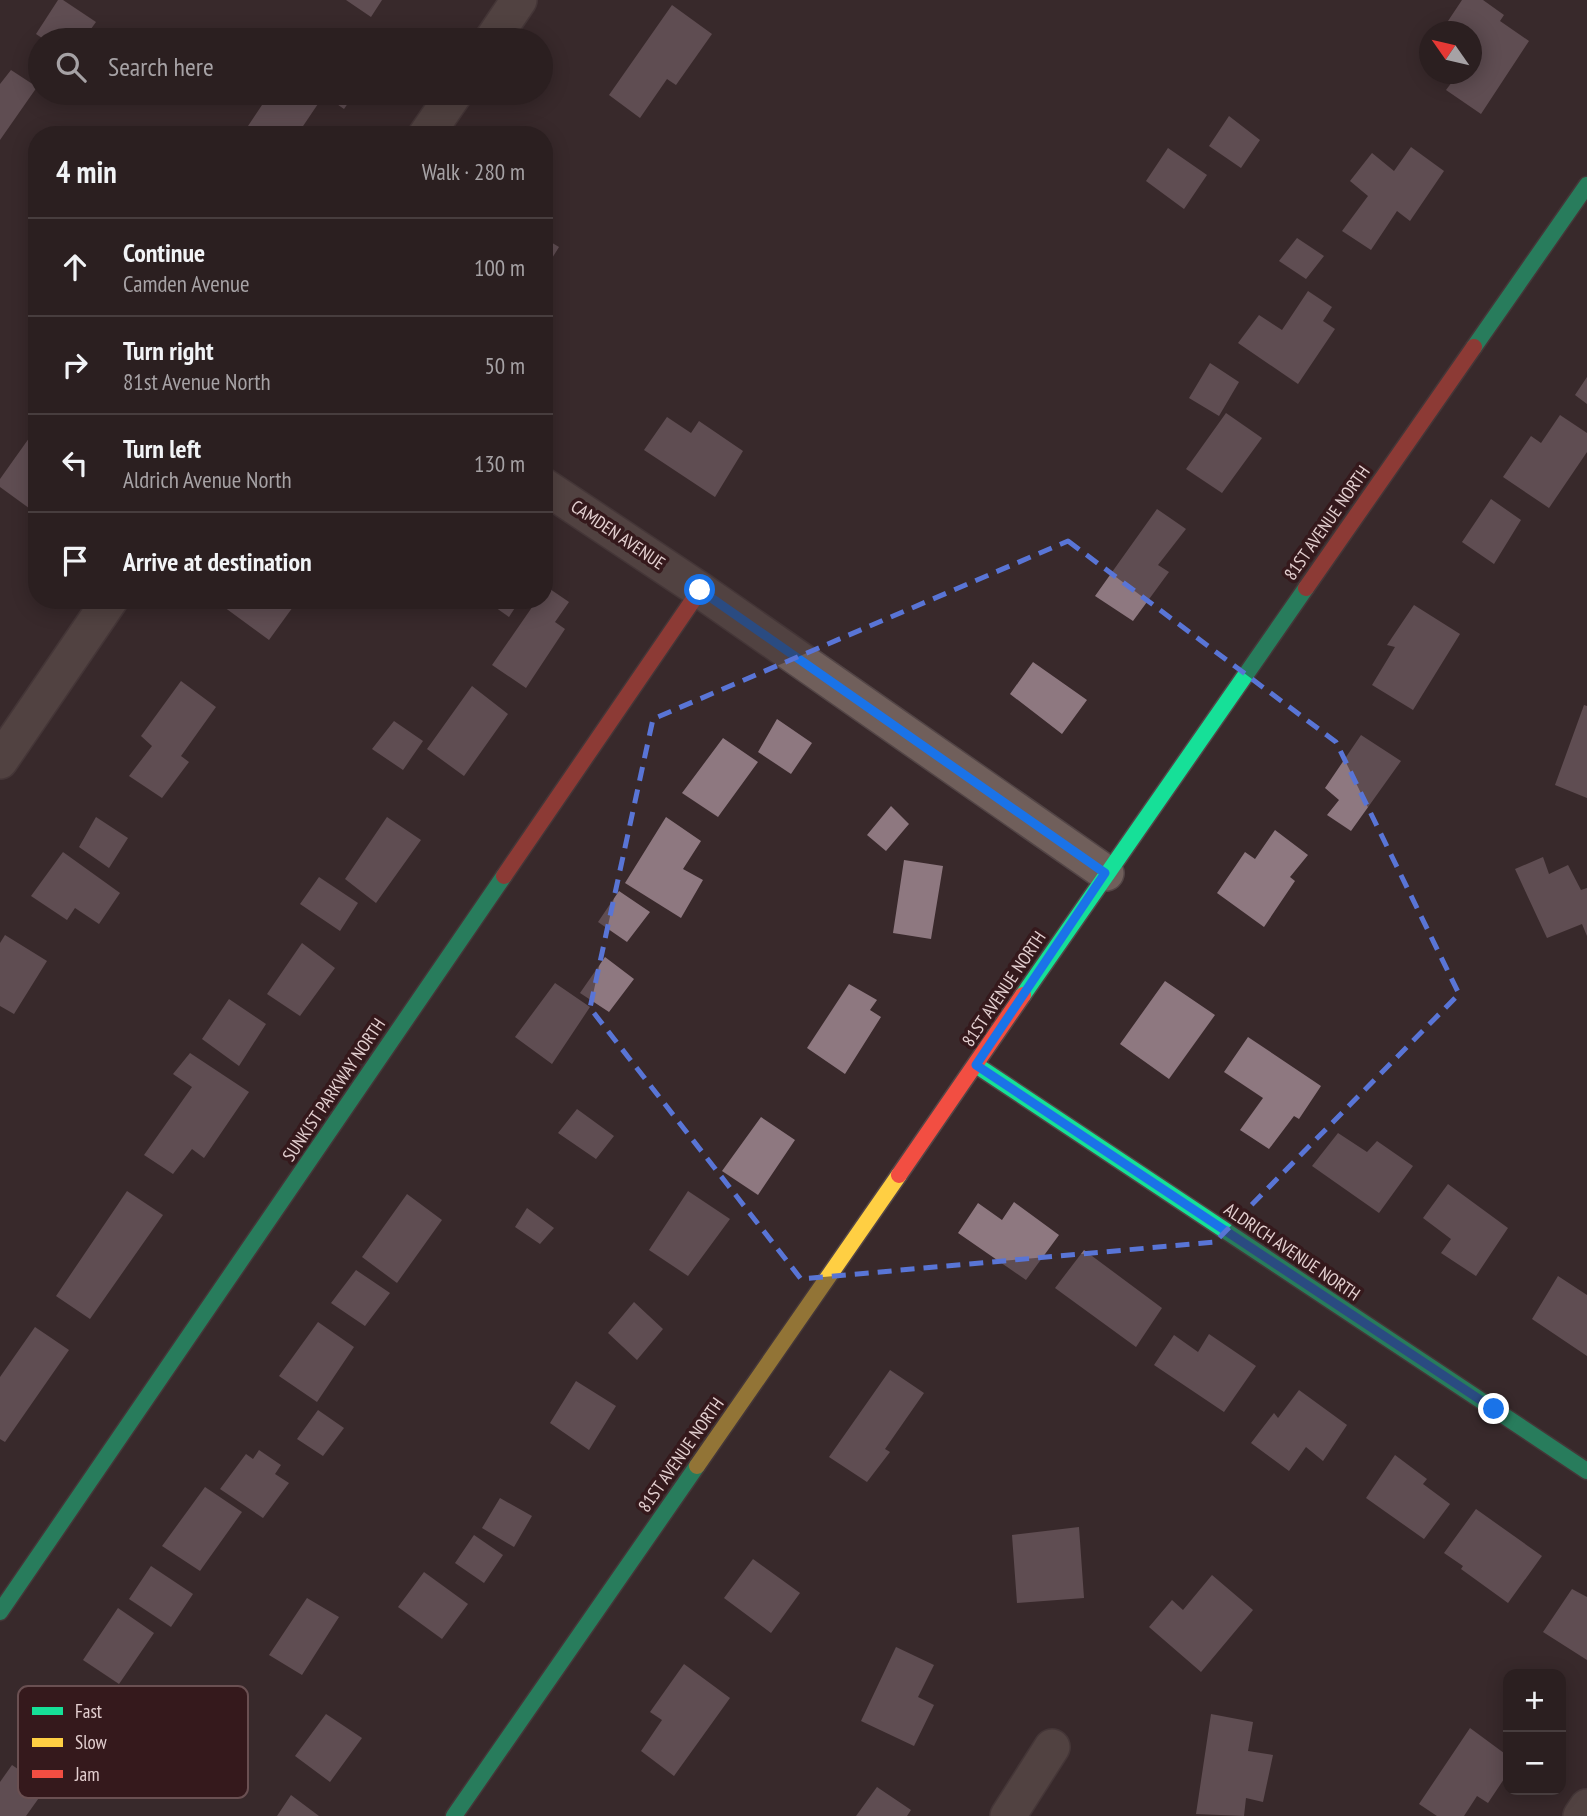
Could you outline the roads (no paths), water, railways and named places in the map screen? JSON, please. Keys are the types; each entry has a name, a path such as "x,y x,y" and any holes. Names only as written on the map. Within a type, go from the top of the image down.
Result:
{"street":[{"path":"500,28 519,0"},
{"path":"432,126 447,105"},
{"name":"81ST AVENUE NORTH","path":"454,1816 976,1065 1105,873 1583,199"},
{"name":"CAMDEN AVENUE","path":"553,492 700,590 1105,873"},
{"name":"SUNKIST PARKWAY NORTH","path":"0,1612 700,590"},
{"path":"0,761 104,609"},
{"name":"ALDRICH AVENUE NORTH","path":"976,1065 1587,1471"},
{"path":"1008,1816 1052,1747"},
{"path":"1581,1816 1587,1807"}]}
